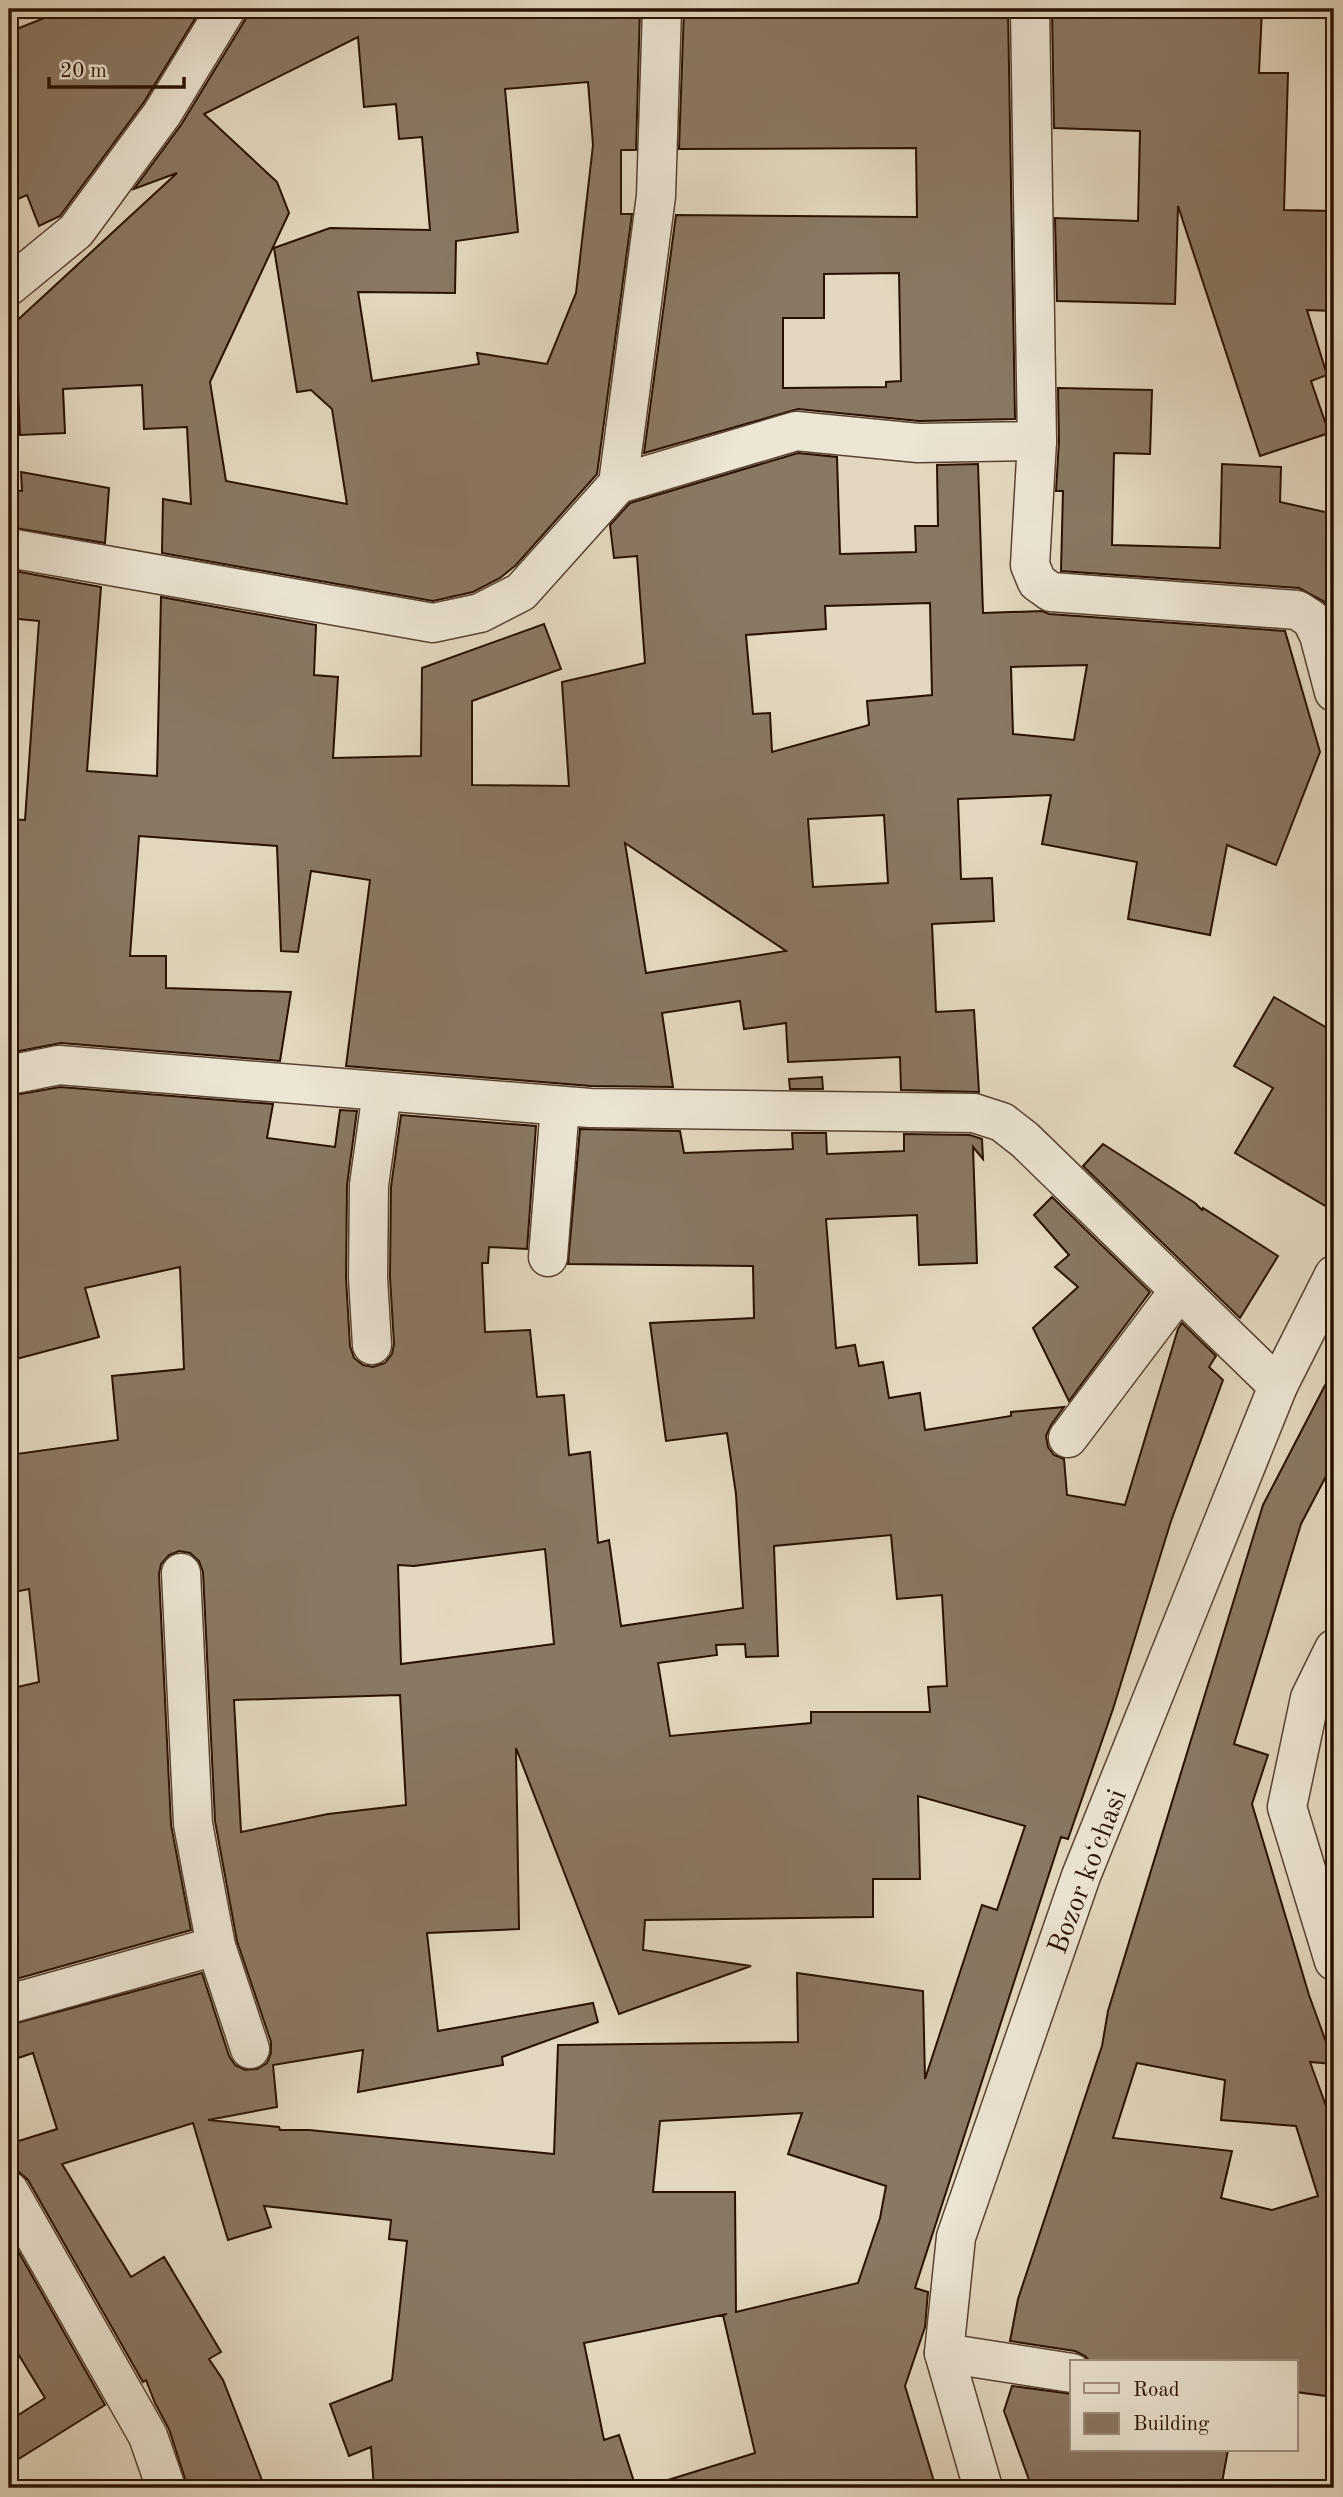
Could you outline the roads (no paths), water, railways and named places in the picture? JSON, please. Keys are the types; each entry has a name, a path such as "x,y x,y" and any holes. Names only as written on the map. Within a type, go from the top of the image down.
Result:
{"street":[{"path":"9,286 76,231 162,114 226,9"},
{"path":"618,484 656,196 662,9"},
{"path":"1030,9 1037,440 1030,565 1037,582 1051,592 1297,610 1311,620 1319,635 1334,691"},
{"path":"9,548 433,623 480,613 521,592 618,484 796,431 918,443 1037,440"},
{"path":"9,1075 59,1065 560,1106 974,1113 1002,1122 1025,1140 1279,1386"},
{"path":"372,1345 368,1278 369,1185 382,1091"},
{"path":"548,1257 560,1106"},
{"name":"Bozor koʻchasi","path":"983,2488 944,2353 956,2237 1081,1876 1279,1386 1334,1275"},
{"path":"1068,1438 1179,1292"},
{"path":"181,1573 193,1824 216,1946 250,2049"},
{"path":"1334,1649 1287,1807 1334,1961"},
{"path":"9,2004 216,1946"},
{"path":"9,2191 148,2436 166,2488"},
{"path":"944,2353 1070,2373"}]}
